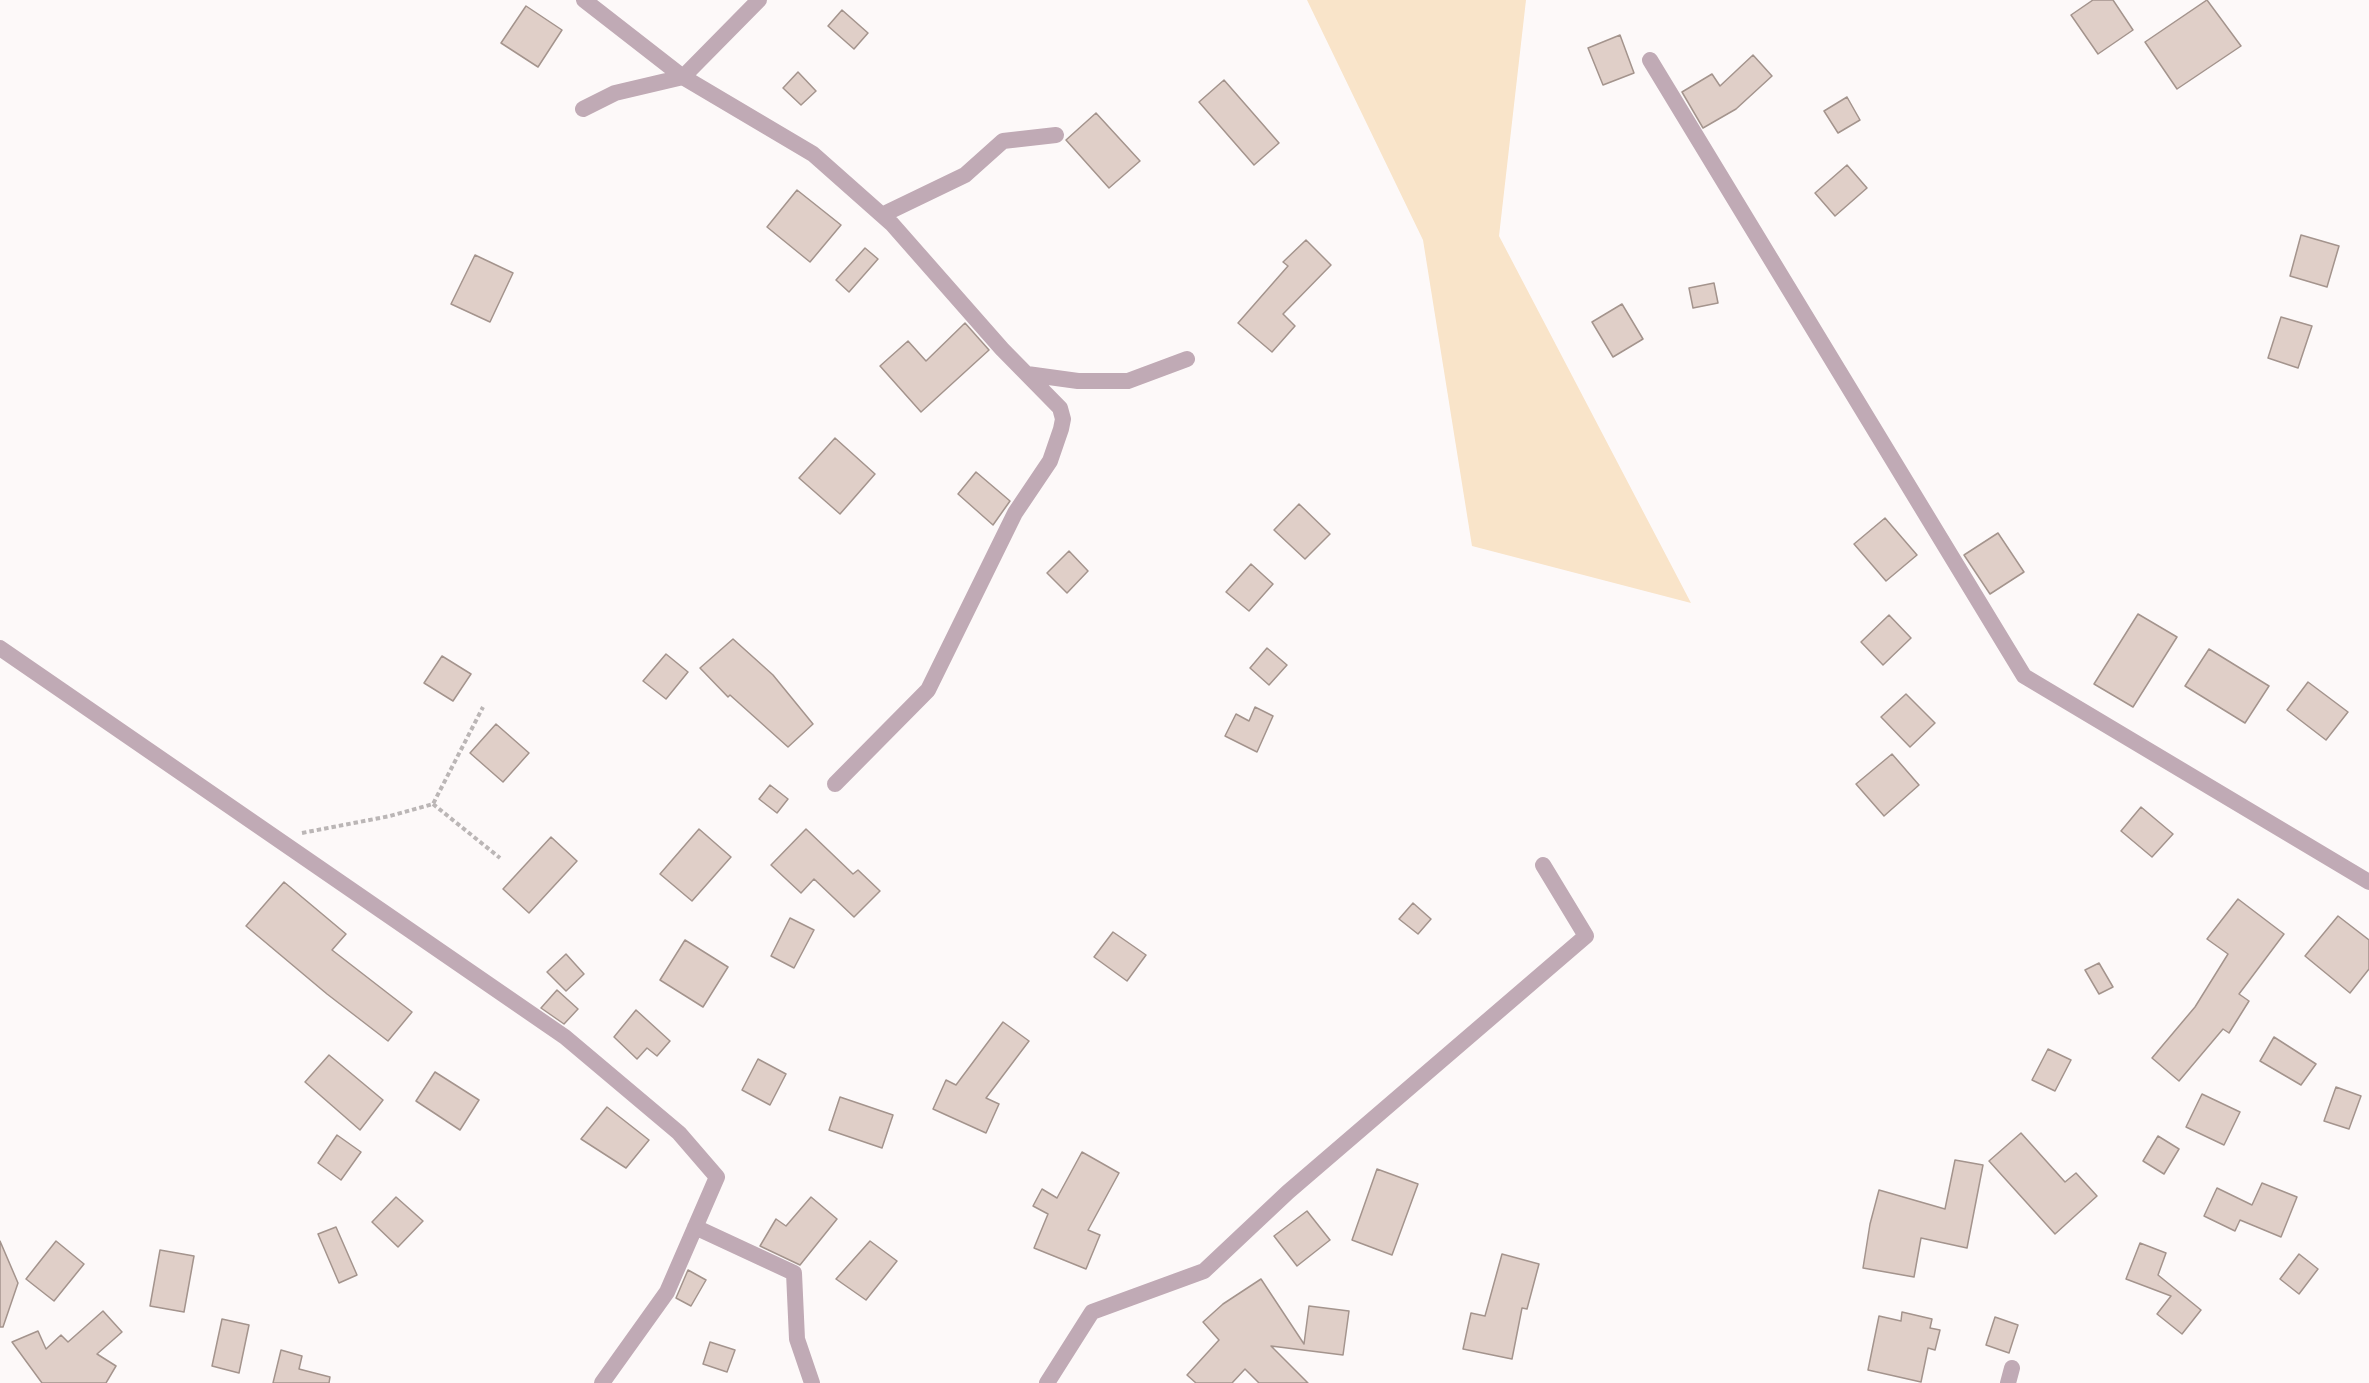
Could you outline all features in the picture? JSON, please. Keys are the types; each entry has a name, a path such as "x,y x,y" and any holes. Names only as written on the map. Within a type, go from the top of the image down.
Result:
{"street":[{"path":"584,0 683,77 813,154 882,215 1060,408 1063,419 1050,461 1015,513 928,690 835,784"},
{"path":"583,109 615,93 683,77 759,0"},
{"path":"1650,60 2024,676 2369,882"},
{"path":"882,215 965,175 1003,141 1056,135"},
{"path":"1027,374 1078,381 1128,381 1187,359"},
{"path":"0,648 565,1037 679,1133 717,1178 667,1292 602,1383"},
{"path":"1047,1383 1092,1312 1204,1271 1288,1192 1586,936 1543,865"},
{"path":"695,1227 794,1273 797,1339 812,1383"}],"path":[{"path":"278,838 390,816 433,804 483,707"},
{"path":"433,804 500,858"}],"shaded area":[{"path":"1307,0 1526,0 1499,236 1691,603 1472,546 1423,240"}],"building":[{"path":"2093,0 2113,0 2133,30 2098,54 2071,15"},
{"path":"2207,0 2241,46 2177,89 2145,42"},
{"path":"526,6 562,30 538,67 501,43"},
{"path":"842,10 868,33 854,49 828,26"},
{"path":"1620,35 1634,73 1603,85 1588,48"},
{"path":"1753,55 1772,76 1736,109 1703,128 1682,92 1712,74 1720,86"},
{"path":"798,72 816,91 801,105 783,88"},
{"path":"1224,80 1279,143 1254,165 1199,102"},
{"path":"1847,97 1860,120 1838,133 1824,111"},
{"path":"1096,113 1140,161 1109,188 1066,140"},
{"path":"1847,165 1867,188 1835,216 1815,193"},
{"path":"797,190 841,225 810,262 767,227"},
{"path":"2301,235 2339,246 2327,287 2290,276"},
{"path":"1306,240 1331,265 1283,314 1295,326 1272,352 1238,323 1288,266 1283,262"},
{"path":"865,248 878,259 849,292 836,280"},
{"path":"475,255 513,273 490,322 451,304"},
{"path":"1714,283 1718,303 1693,308 1689,288"},
{"path":"1622,304 1643,339 1613,357 1592,322"},
{"path":"2281,317 2312,326 2298,368 2268,358"},
{"path":"965,323 989,350 921,412 880,366 908,341 926,361"},
{"path":"835,438 875,474 840,514 799,478"},
{"path":"976,472 1010,501 993,525 958,494"},
{"path":"1299,504 1330,534 1305,559 1274,530"},
{"path":"1885,518 1917,555 1886,581 1854,544"},
{"path":"1998,533 2024,572 1990,594 1964,555"},
{"path":"1069,551 1088,571 1067,593 1047,573"},
{"path":"1251,564 1273,584 1249,611 1226,592"},
{"path":"2138,614 2177,637 2133,707 2094,684"},
{"path":"1889,615 1911,638 1883,665 1861,642"},
{"path":"733,639 773,675 813,724 788,747 730,695 728,697 700,668"},
{"path":"1267,648 1287,665 1269,685 1250,668"},
{"path":"2209,649 2269,686 2245,723 2185,686"},
{"path":"666,654 688,672 666,699 643,681"},
{"path":"442,656 471,674 453,701 424,683"},
{"path":"2308,682 2348,712 2326,740 2287,710"},
{"path":"1906,694 1935,723 1910,747 1881,717"},
{"path":"1255,707 1273,716 1257,752 1225,736 1236,714 1249,721"},
{"path":"496,724 529,753 503,782 470,753"},
{"path":"1892,754 1919,785 1884,816 1856,784"},
{"path":"770,785 788,799 777,813 759,799"},
{"path":"2141,807 2173,834 2152,857 2121,831"},
{"path":"699,829 731,857 692,901 660,874"},
{"path":"806,829 853,874 858,870 880,891 854,917 814,879 801,893 771,865"},
{"path":"551,837 577,861 529,913 503,889"},
{"path":"284,882 346,934 332,950 412,1012 388,1041 327,994 246,926"},
{"path":"2238,899 2284,934 2239,994 2249,1001 2229,1033 2223,1029 2179,1081 2152,1058 2195,1007 2228,954 2207,939"},
{"path":"1413,903 1431,919 1418,934 1399,919"},
{"path":"2338,916 2369,940 2369,969 2350,993 2305,956"},
{"path":"790,918 814,930 794,968 771,956"},
{"path":"1113,932 1146,955 1127,981 1094,957"},
{"path":"685,940 728,967 703,1007 660,980"},
{"path":"566,954 584,974 566,991 547,972"},
{"path":"2099,963 2113,987 2099,994 2085,970"},
{"path":"557,990 578,1009 564,1024 541,1008"},
{"path":"636,1010 670,1041 657,1056 647,1048 637,1059 614,1037"},
{"path":"1003,1022 1029,1041 986,1098 999,1104 986,1133 933,1109 946,1080 956,1085"},
{"path":"2274,1037 2316,1064 2301,1085 2260,1061"},
{"path":"2048,1049 2071,1060 2055,1091 2032,1080"},
{"path":"329,1055 383,1100 360,1130 305,1082"},
{"path":"758,1059 786,1074 770,1105 742,1090"},
{"path":"435,1072 479,1100 460,1130 416,1101"},
{"path":"2336,1087 2361,1096 2349,1129 2324,1121"},
{"path":"2202,1094 2240,1112 2224,1145 2186,1127"},
{"path":"840,1097 893,1115 882,1148 829,1130"},
{"path":"607,1107 649,1140 626,1168 581,1139"},
{"path":"2021,1133 2065,1182 2076,1173 2097,1196 2055,1234 1989,1161"},
{"path":"337,1135 361,1152 341,1180 318,1163"},
{"path":"2158,1136 2179,1149 2164,1174 2143,1161"},
{"path":"1082,1152 1119,1173 1088,1230 1100,1235 1086,1269 1034,1248 1048,1214 1033,1206 1042,1189 1057,1198"},
{"path":"1955,1160 1983,1165 1967,1248 1921,1238 1914,1277 1863,1268 1870,1224 1879,1190 1945,1209"},
{"path":"1377,1169 1418,1184 1392,1255 1352,1240"},
{"path":"2262,1183 2297,1197 2281,1237 2240,1220 2235,1231 2204,1216 2217,1188 2252,1205"},
{"path":"396,1197 423,1221 398,1247 372,1222"},
{"path":"811,1197 837,1219 800,1265 760,1246 776,1219 786,1226"},
{"path":"1307,1211 1330,1240 1297,1266 1274,1236"},
{"path":"336,1227 357,1275 339,1283 318,1234"},
{"path":"0,1241 18,1283 3,1327 0,1327"},
{"path":"56,1241 84,1264 54,1301 26,1279"},
{"path":"870,1241 897,1261 866,1300 836,1279"},
{"path":"2140,1243 2166,1253 2158,1275 2201,1310 2182,1334 2157,1314 2171,1296 2126,1279"},
{"path":"160,1250 194,1256 184,1312 150,1306"},
{"path":"1502,1254 1539,1264 1527,1309 1522,1308 1512,1359 1463,1349 1471,1313 1485,1316"},
{"path":"2299,1254 2318,1269 2299,1294 2280,1279"},
{"path":"688,1270 706,1280 691,1306 676,1298"},
{"path":"1261,1279 1304,1344 1309,1306 1349,1311 1343,1355 1271,1346 1308,1383 1259,1383 1245,1369 1232,1383 1196,1383 1187,1375 1219,1340 1203,1322 1223,1304"},
{"path":"103,1311 122,1332 97,1354 116,1366 106,1383 42,1383 12,1342 38,1331 46,1349 61,1335 68,1342"},
{"path":"1902,1312 1932,1319 1930,1328 1940,1330 1935,1350 1928,1348 1921,1382 1868,1370 1879,1316 1901,1321"},
{"path":"1995,1317 2018,1325 2009,1353 1986,1345"},
{"path":"222,1319 249,1325 239,1373 212,1366"},
{"path":"710,1342 735,1350 727,1372 703,1364"},
{"path":"281,1350 302,1356 299,1369 330,1377 329,1383 273,1383"}]}
